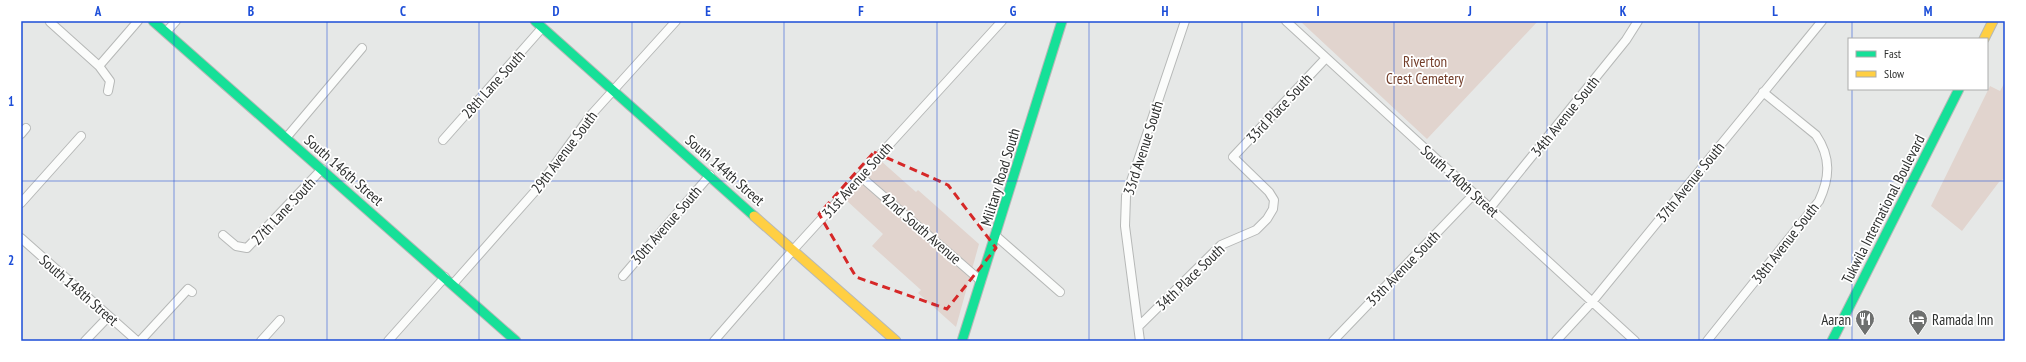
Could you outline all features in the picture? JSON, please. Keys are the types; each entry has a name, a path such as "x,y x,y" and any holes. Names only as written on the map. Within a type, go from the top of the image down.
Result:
{"street":[{"path":"99,66 138,21"},
{"name":"South 146th Street","path":"152,21 453,284 516,341"},
{"path":"166,32 176,21"},
{"name":"South 144th Street","path":"535,21 896,341"},
{"name":"29th Avenue South","path":"453,284 537,189 591,115 676,21"},
{"name":"31st Avenue South","path":"714,341 794,249 1002,21"},
{"name":"Military Road South","path":"962,341 1062,21"},
{"name":"33rd Avenue South","path":"1139,326 1125,226 1126,196 1185,21"},
{"name":"South 140th Street","path":"1286,21 1635,341"},
{"name":"34th Avenue South","path":"1490,208 1626,40 1638,21"},
{"name":"37th Avenue South","path":"1556,341 1592,302 1762,92 1822,21"},
{"path":"1984,38 1993,21"},
{"path":"50,22 99,66 110,81 108,91"},
{"name":"28th Lane South","path":"442,140 542,28"},
{"path":"286,138 362,48"},
{"name":"33rd Place South","path":"1274,200 1269,192 1233,157 1326,58"},
{"name":"Tukwila International Boulevard","path":"1832,341 1958,90"},
{"name":"38th Avenue South","path":"1707,341 1819,201 1826,186 1829,172 1827,158 1822,144 1816,135 1762,92"},
{"path":"21,203 81,136"},
{"name":"27th Lane South","path":"223,235 236,246 247,248 322,170"},
{"name":"30th Avenue South","path":"623,276 710,175"},
{"name":"42nd South Avenue","path":"860,176 982,281"},
{"name":"35th Avenue South","path":"1333,341 1474,194"},
{"name":"34th Place South","path":"1139,326 1220,245 1256,230 1267,219 1273,209 1274,200"},
{"path":"996,236 1060,292"},
{"name":"South 148th Street","path":"21,238 137,341"},
{"path":"388,341 445,278"},
{"path":"140,341 188,289 192,292"},
{"path":"85,341 109,316"},
{"path":"261,341 280,320"},
{"path":"1139,326 1140,341"}],"highlighted area":[{"path":"874,152 948,185 996,248 947,309 856,277 819,214"}],"green space":[{"name":"Riverton Crest Cemetery","path":"1300,21 1538,21 1427,139"},
{"path":"2005,82 2005,178 1999,182 1962,231 1931,206 1990,86 2000,91"},
{"path":"881,161 916,192 918,190 979,244 956,327 918,293 921,290 872,246 883,234 846,200"}],"traffic: fast":[{"path":"153,21 516,341"},
{"path":"535,21 754,216"},
{"path":"962,341 1062,21"},
{"path":"1832,341 1958,90"}],"traffic: slow":[{"path":"1984,38 1993,21"},
{"path":"754,216 896,341"}],"place":[{"name":"Aaran","path":"1865,336"},
{"name":"Ramada Inn","path":"1918,336"}]}
